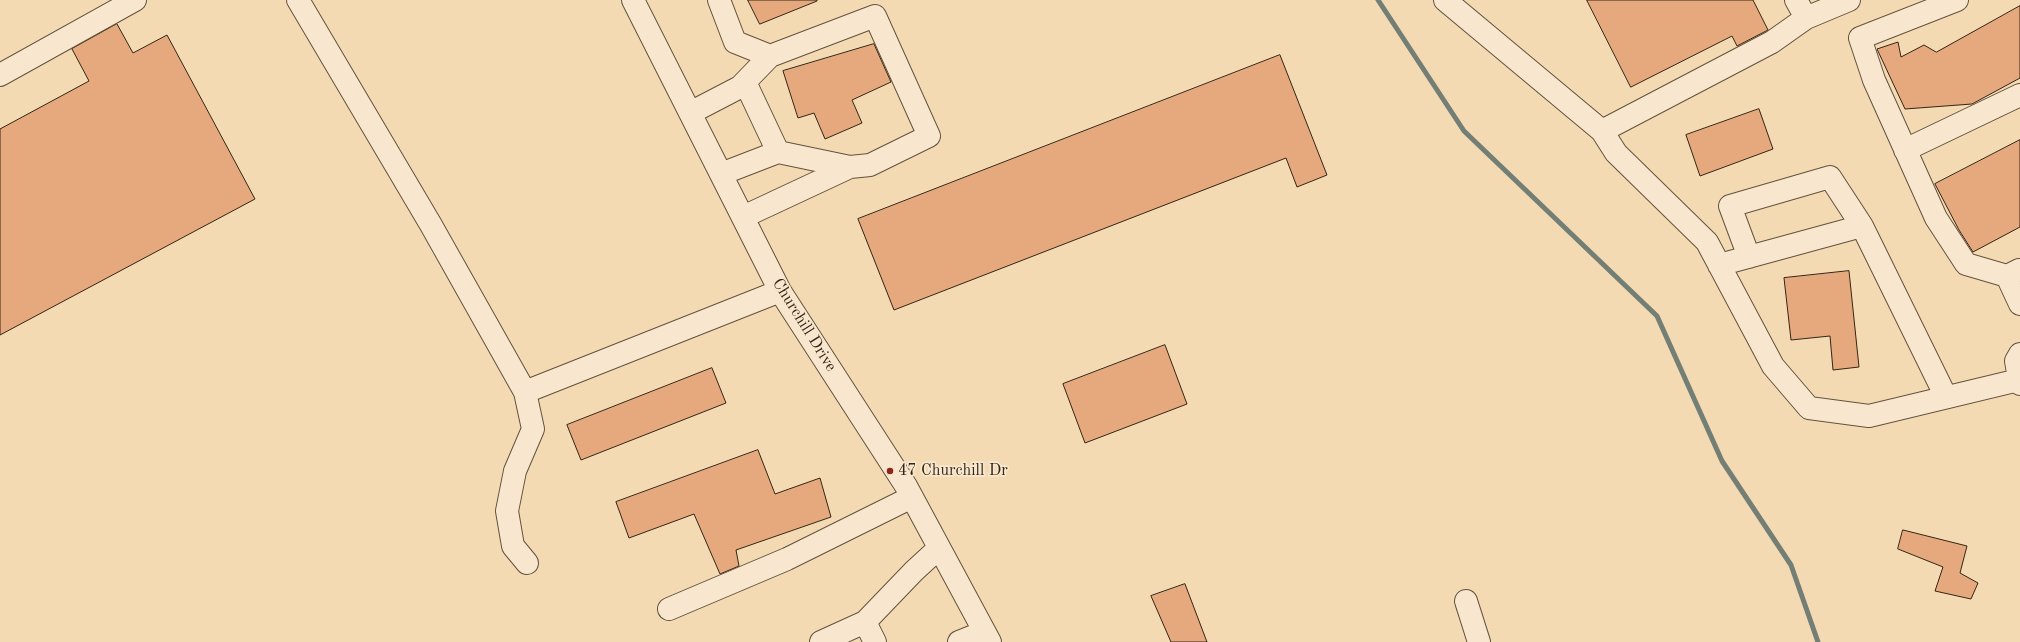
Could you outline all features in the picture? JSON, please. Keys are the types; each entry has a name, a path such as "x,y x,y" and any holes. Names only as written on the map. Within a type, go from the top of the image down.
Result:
{"street":[{"path":"0,75 135,0"},
{"path":"298,0 431,224 525,392 534,429 515,471 507,511 514,546 527,563"},
{"path":"719,0 735,42 770,56"},
{"path":"1445,0 1602,131 1616,153 1707,242 1773,366 1809,408 1869,416 2020,382 2016,361 2020,354"},
{"path":"1602,131 1772,42 1801,9 1849,0"},
{"path":"1956,0 1860,38 1874,80 1936,218 1966,264 2014,273 2020,304"},
{"name":"Churchill Drive","path":"637,1 690,113 780,291 912,497 987,637"},
{"path":"690,113 740,87 770,56 875,16 929,136 870,165 850,167 778,152 721,174"},
{"path":"745,82 778,152"},
{"path":"1905,150 2020,94"},
{"path":"743,217 850,167"},
{"path":"1749,257 1730,206 1830,176 1862,226 1946,398"},
{"path":"1719,265 1862,226"},
{"path":"525,392 780,291"},
{"path":"669,609 787,559 912,497"},
{"path":"822,642 865,622 914,571 939,548"},
{"path":"1466,601 1479,642"},
{"path":"865,622 875,642"},
{"path":"959,642 987,637"}],"building":[{"path":"748,0 817,0 817,1 760,24"},
{"path":"1587,0 1753,0 1768,30 1737,46 1732,36 1631,87"},
{"path":"2020,6 2020,78 1972,104 1905,109 1877,49 1898,42 1901,57 1924,45 1936,52"},
{"path":"117,24 133,53 167,35 255,199 0,335 0,129 89,81 72,49"},
{"path":"874,44 891,82 852,100 862,123 825,139 814,113 798,118 783,71"},
{"path":"1280,55 1327,175 1297,187 1286,158 894,310 858,219"},
{"path":"1759,109 1773,149 1700,176 1686,135"},
{"path":"2020,140 2020,227 1973,252 1959,230 1935,184"},
{"path":"1849,271 1859,367 1833,370 1830,336 1791,340 1784,278"},
{"path":"1165,345 1187,404 1085,443 1063,384"},
{"path":"712,368 726,403 581,460 567,425"},
{"path":"758,450 775,494 820,478 831,517 736,550 739,566 720,574 694,514 629,538 616,502"},
{"path":"1903,530 1967,546 1960,573 1978,583 1971,599 1935,591 1943,567 1898,549"},
{"path":"1185,584 1207,642 1171,642 1151,596"}],"waterway":[{"path":"1378,0 1464,131 1657,316 1722,461 1791,565 1818,642"}],"place":[{"name":"47 Churchill Dr","path":"890,471"}]}
